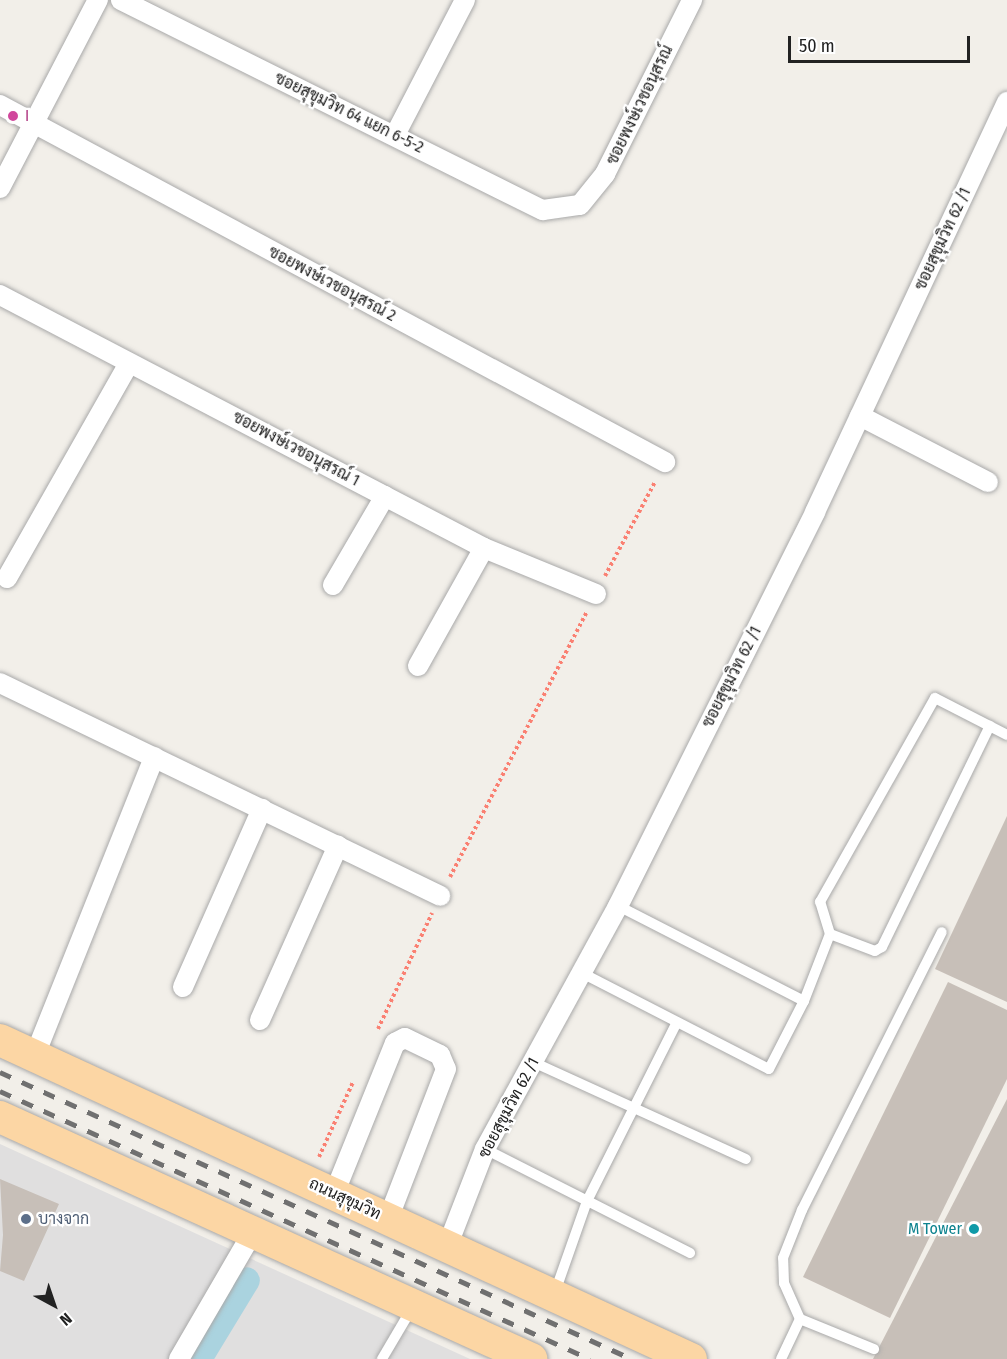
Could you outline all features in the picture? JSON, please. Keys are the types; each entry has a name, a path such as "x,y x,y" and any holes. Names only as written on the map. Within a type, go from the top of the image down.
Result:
{"main road":[{"name":"ถนนสุขุมวิท","path":"0,1040 691,1359"},
{"path":"0,1117 531,1359"}],"street":[{"path":"0,188 35,125 98,0"},
{"name":"ซอยสุขุมวิท 64 แยก 6-5-2","path":"121,0 543,210 580,205"},
{"path":"395,135 465,0"},
{"name":"ซอยพงษ์เวชอนุสรณ์","path":"580,205 605,174 692,0"},
{"name":"ซอยสุขุมวิท 62 /1","path":"447,1246 485,1149 618,906 860,416 1007,102"},
{"name":"ซอยพงษ์เวชอนุสรณ์ 2","path":"0,105 665,462"},
{"name":"ซอยพงษ์เวชอนุสรณ์ 1","path":"0,295 484,548 596,594"},
{"path":"7,578 129,363"},
{"path":"860,416 988,482"},
{"path":"333,585 385,496"},
{"path":"418,666 484,548"},
{"path":"0,683 440,896"},
{"path":"35,1055 154,757"},
{"path":"183,987 262,809"},
{"path":"260,1020 338,846"},
{"path":"320,1188 395,1043 405,1038 440,1055 446,1069 388,1219"},
{"path":"178,1359 253,1232"}],"lane":[{"path":"582,973 769,1069 804,1001 830,934 820,902 935,698 1007,735"},
{"path":"830,934 875,951 882,947 990,726"},
{"path":"618,906 804,1001"},
{"path":"874,1349 800,1319 784,1283 783,1258 802,1210 942,932"},
{"path":"554,1296 587,1201 677,1022"},
{"path":"533,1062 746,1159"},
{"path":"485,1149 690,1253"},
{"path":"382,1359 414,1306"},
{"path":"781,1359 800,1319"}],"path":[{"path":"376,1033 440,896 665,462"},
{"path":"320,1188 356,1076"}],"shaded area":[{"path":"0,1144 470,1359 0,1359"}],"building":[{"path":"1007,816 1007,1002 935,969"},
{"path":"948,982 1007,1010 1007,1079 890,1318 803,1277"},
{"name":"M Tower","path":"1007,1099 1007,1359 873,1359"},
{"name":"บางจาก","path":"0,1179 59,1204 24,1281 0,1271 3,1235"}],"waterway":[{"path":"199,1359 247,1280"}],"railway":[{"path":"0,1072 632,1359"},
{"path":"0,1091 590,1359"}],"place":[{"name":"I","path":"13,116"},
{"name":"บางจาก","path":"26,1219"},
{"name":"M Tower","path":"974,1229"}]}
